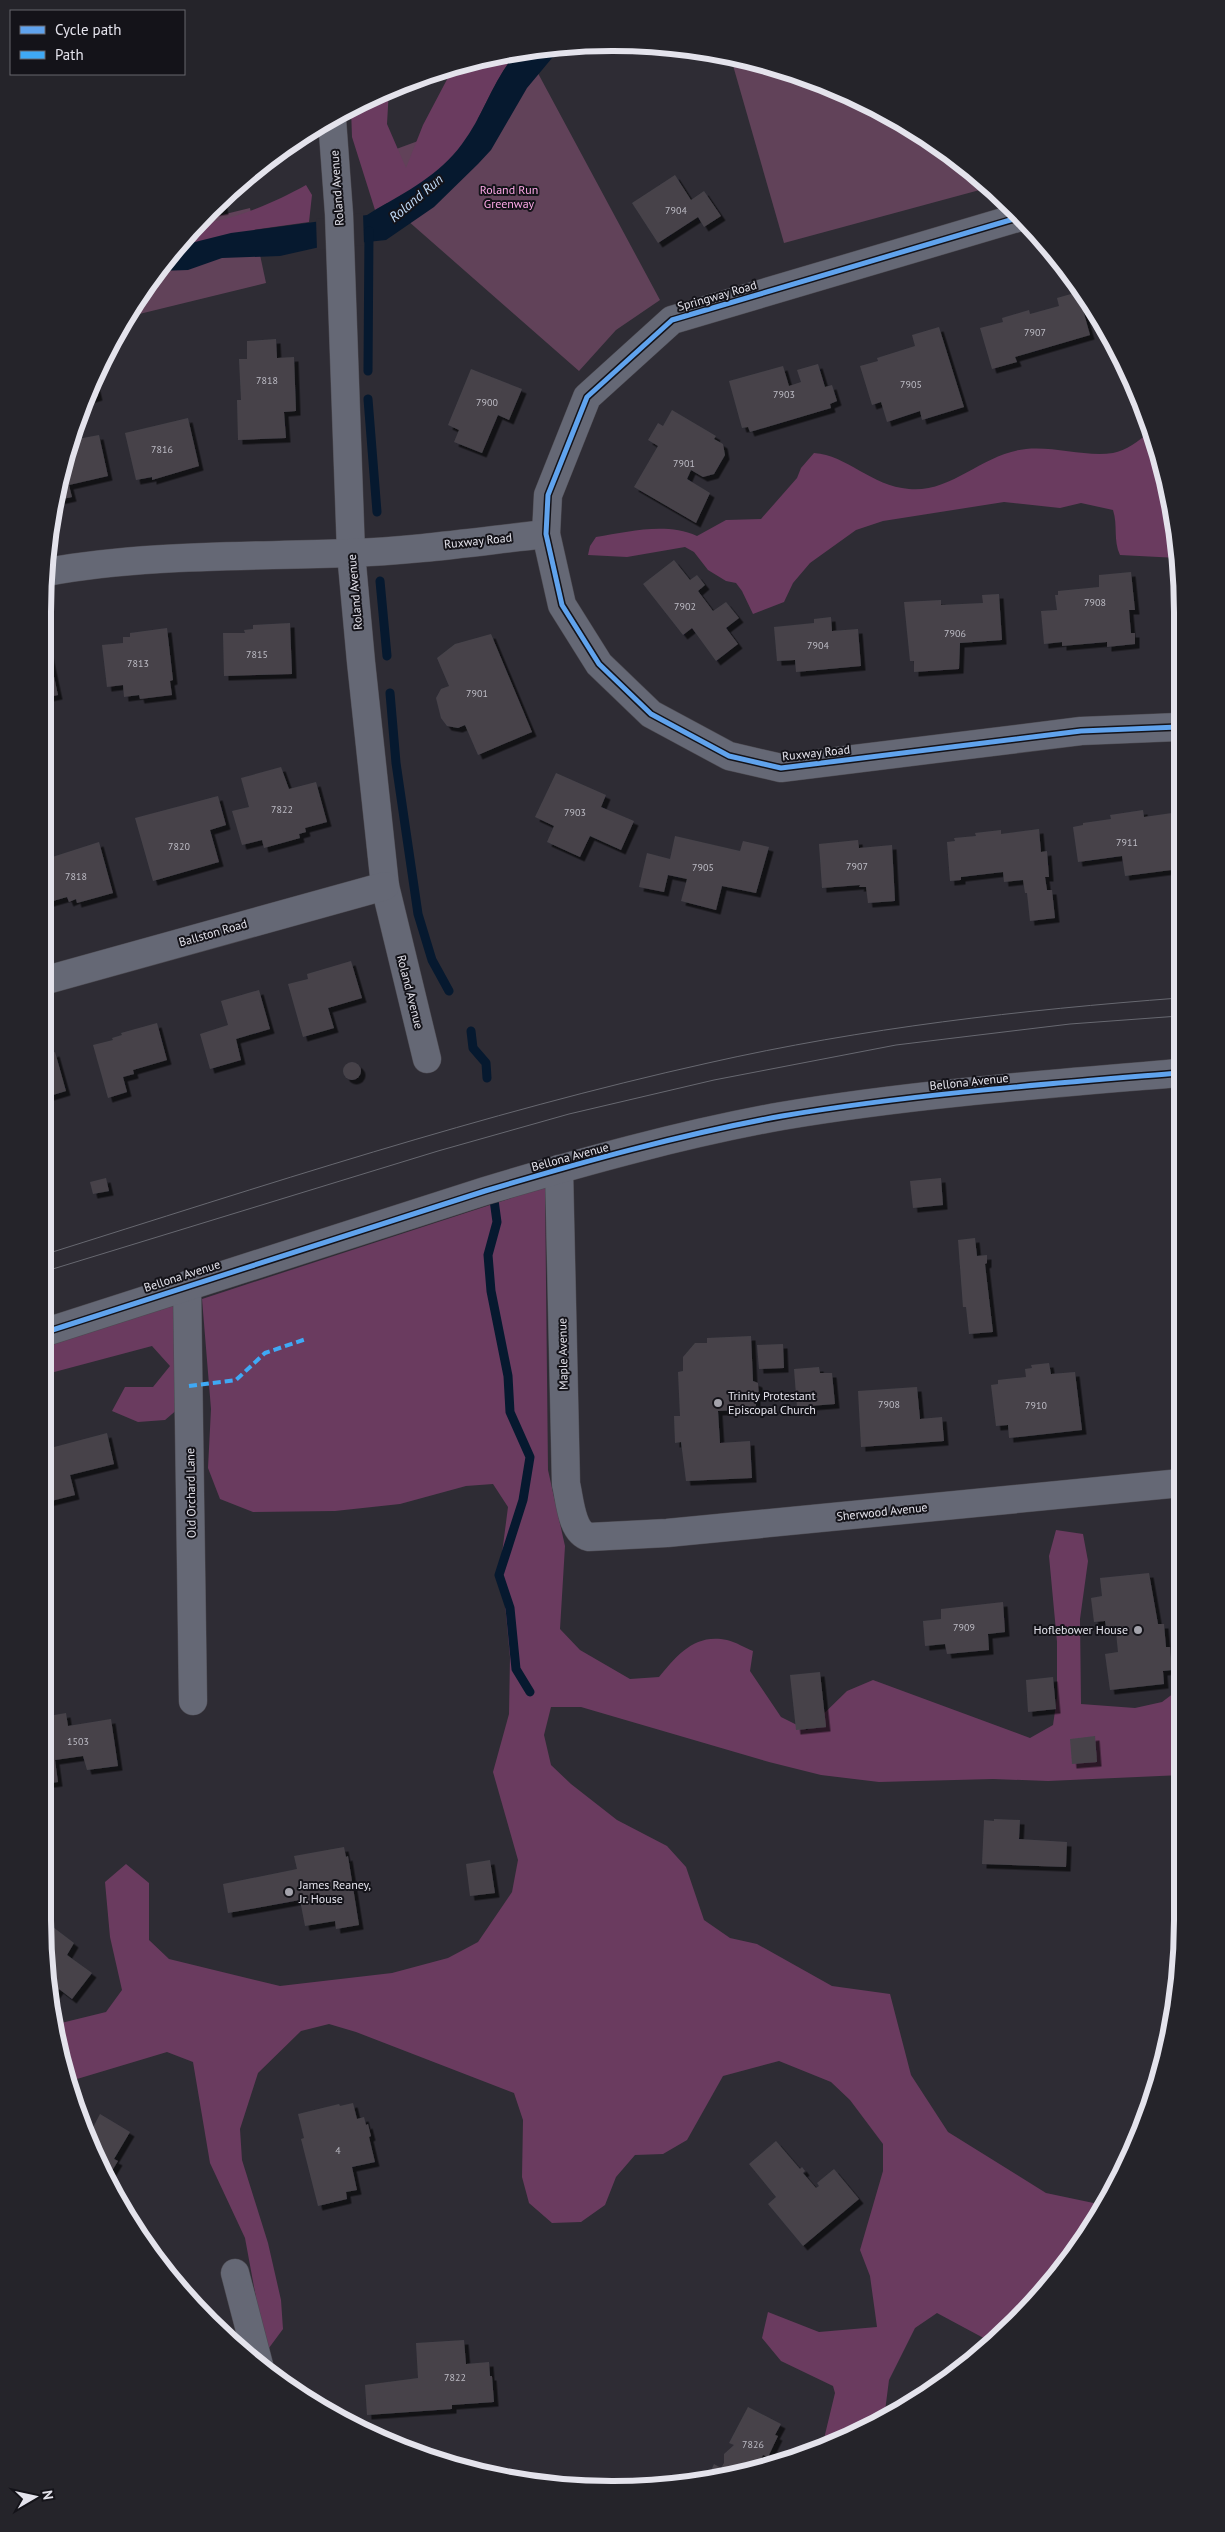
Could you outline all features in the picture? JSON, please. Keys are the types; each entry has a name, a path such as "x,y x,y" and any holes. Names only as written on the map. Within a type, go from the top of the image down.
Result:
{"street":[{"name":"Roland Avenue","path":"332,126 341,254 351,553 385,886 427,1059"},
{"name":"Springway Road","path":"546,534 548,495 587,397 672,320 1012,219"},
{"name":"Ruxway Road","path":"53,571 97,563 240,555 351,553 546,534 562,605 599,664 651,714 729,756 781,768 1081,731 1174,726"},
{"name":"Ballston Road","path":"51,979 385,886"},
{"name":"Bellona Avenue","path":"51,1330 421,1210 559,1169 702,1133 779,1117 864,1103 1174,1074"},
{"name":"Maple Avenue","path":"559,1169 566,1484 577,1528 582,1535"},
{"name":"Old Orchard Lane","path":"187,1285 193,1702"},
{"name":"Sherwood Avenue","path":"582,1535 667,1534 1174,1483"},
{"path":"235,2273 255,2351"}],"green space":[{"name":"Roland Run Greenway","path":"533,64 660,300 616,330 579,371 383,199 380,155 486,116"},
{"path":"733,64 793,81 861,109 893,126 924,146 981,190 784,243"},
{"path":"250,208 266,283 137,314 167,271 216,216"}],"shaded area":[{"path":"511,61 501,74 470,133 453,155 422,182 375,210 352,137 351,116 388,98 387,124 406,168 423,125 449,76"},
{"path":"306,185 312,195 309,222 231,233 190,243 210,222 239,215 281,198"},
{"path":"1145,436 1163,503 1171,558 1120,555 1113,510 1081,503 1060,508 1004,502 883,521 856,530 810,563 793,583 784,602 753,614 736,583 726,581 708,570 694,552 685,547 627,557 588,555 590,546 596,537 647,529 672,530 697,536 726,520 761,519 797,478 801,468 814,453 826,455 849,464 871,477 895,487 925,489 954,479 1010,452 1037,448 1102,454 1118,452"},
{"path":"545,1187 548,1470 565,1546 560,1629 580,1650 630,1679 659,1677 680,1654 696,1643 716,1639 734,1642 753,1651 750,1671 781,1717 807,1730 847,1691 873,1680 1030,1738 1053,1725 1057,1697 1057,1642 1049,1556 1056,1530 1083,1534 1088,1561 1080,1619 1081,1704 1135,1708 1162,1702 1174,1693 1174,1775 1048,1781 993,1779 879,1782 821,1775 769,1762 581,1707 551,1707 544,1735 551,1765 571,1784 617,1820 667,1846 686,1867 704,1920 730,1938 757,1944 832,1986 890,1994 911,2075 948,2132 1046,2193 1097,2204 1058,2261 1034,2290 985,2339 937,2313 915,2328 889,2380 885,2410 824,2439 835,2393 833,2386 781,2361 762,2338 768,2312 819,2332 877,2327 870,2276 860,2250 883,2171 883,2144 850,2100 831,2082 779,2061 723,2076 687,2140 663,2154 635,2155 616,2177 605,2205 581,2222 552,2223 529,2203 522,2177 523,2120 514,2093 356,2032 329,2024 301,2031 258,2073 240,2129 242,2160 268,2243 281,2300 283,2329 266,2352 245,2238 210,2163 193,2062 167,2052 75,2080 61,2023 106,2012 122,1990 110,1937 105,1882 126,1864 149,1883 149,1940 169,1959 280,1986 392,1973 448,1958 478,1942 512,1892 518,1860 493,1772 509,1714 510,1657 501,1561 508,1507 493,1484 466,1486 400,1504 335,1511 253,1512 220,1499 208,1468 211,1409 202,1299"},
{"path":"169,1296 180,1318 186,1402 165,1420 138,1422 112,1411 125,1387 153,1387 170,1366 152,1346 51,1373 51,1337"}],"water":[{"name":"Roland Run","path":"559,54 552,58 527,88 491,150 434,207 386,240 320,247 280,256 222,258 188,270 167,271 190,243 231,233 367,215 399,196 422,182 453,155 470,133 501,74 511,61"}],"pier":[{"path":"363,213 364,245 317,250 316,219"}],"building":[{"path":"675,175 691,200 704,191 721,216 704,227 698,217 658,243 632,203"},
{"path":"1074,293 1082,305 1090,335 1015,357 1017,362 992,369 980,328 1003,322 1002,318 1029,310 1030,314 1059,306 1057,298"},
{"path":"939,327 964,407 922,420 920,411 887,422 881,402 872,405 860,366 878,361 877,358 915,346 912,335"},
{"path":"276,339 277,358 294,357 296,411 284,412 286,438 238,440 237,400 241,400 239,359 247,359 247,341"},
{"path":"818,364 825,387 832,385 837,401 830,404 831,408 750,432 748,427 742,428 729,381 783,366 789,386 801,382 797,370"},
{"path":"471,369 522,389 509,420 498,415 482,453 454,442 459,430 448,425"},
{"path":"672,410 716,436 714,439 723,444 725,455 714,474 703,477 691,470 687,479 710,493 696,523 634,487 658,446 648,440 658,423 663,426"},
{"path":"188,418 199,466 152,480 152,477 136,480 125,433"},
{"path":"99,435 108,476 69,485 72,497 63,499 70,467 79,439"},
{"path":"674,560 690,580 697,575 705,585 698,591 713,611 726,602 739,618 726,628 738,644 716,661 692,628 683,635 643,584"},
{"path":"1131,572 1135,610 1129,610 1131,633 1135,633 1135,644 1107,647 1107,642 1062,646 1062,642 1044,644 1041,611 1057,610 1055,595 1058,595 1058,591 1099,587 1099,575"},
{"path":"999,594 1002,640 960,643 959,669 914,672 914,661 910,661 904,602 941,600 941,605 983,603 982,595"},
{"path":"1172,604 1174,604 1174,622"},
{"path":"831,617 832,631 858,629 861,666 796,672 795,660 777,661 774,627 814,623 814,619"},
{"path":"290,623 292,674 224,676 223,633 245,633 244,630 253,629 253,625"},
{"path":"167,628 173,680 170,681 172,695 140,699 139,695 124,697 123,685 107,687 102,645 123,643 123,637 130,637 130,633"},
{"path":"491,634 532,732 478,755 465,725 458,728 447,726 441,718 436,698 441,689 449,686 437,658 455,644"},
{"path":"51,663 58,695 51,696"},
{"path":"281,767 289,789 316,782 327,822 305,828 306,832 299,834 300,838 264,848 262,840 242,845 232,811 249,807 241,778"},
{"path":"556,773 606,795 601,807 634,821 621,850 590,836 580,857 547,842 554,826 535,817"},
{"path":"218,796 226,825 210,830 219,862 153,881 135,818"},
{"path":"1143,810 1144,817 1174,813 1174,870 1125,876 1122,856 1078,862 1073,827 1083,825 1083,823 1111,819 1110,815"},
{"path":"1039,829 1041,852 1047,851 1049,877 1045,877 1047,890 1052,890 1055,918 1030,921 1027,893 1025,893 1023,880 1004,882 1003,872 961,877 961,880 950,881 947,842 955,841 954,838 976,836 975,833 1001,830 1001,834"},
{"path":"675,836 740,851 743,841 769,847 756,893 722,886 716,910 681,901 687,879 668,875 664,892 639,887 647,853 670,859"},
{"path":"858,840 859,848 892,845 895,901 868,903 866,887 859,887 860,885 822,888 819,844"},
{"path":"99,842 113,893 77,903 76,899 69,902 67,897 51,902 51,857"},
{"path":"351,961 362,998 328,1008 334,1028 303,1037 288,984 308,979 307,974"},
{"path":"259,990 270,1029 236,1039 241,1060 210,1069 200,1034 228,1025 221,1001"},
{"path":"157,1023 167,1060 133,1070 134,1074 123,1077 127,1092 108,1098 93,1045 113,1040 112,1038 122,1035 121,1033"},
{"path":"55,1052 66,1091 51,1096 51,1053"},
{"path":"348,1062 356,1062 361,1067 359,1078 348,1080 343,1075 343,1067"},
{"path":"106,1178 109,1191 93,1194 90,1182"},
{"path":"941,1178 943,1205 913,1208 910,1181"},
{"path":"975,1238 977,1256 987,1255 987,1263 985,1264 993,1332 969,1334 966,1307 963,1307 958,1240"},
{"name":"Trinity Protestant Episcopal Church","path":"751,1336 753,1381 758,1383 759,1397 756,1397 756,1409 718,1411 720,1443 750,1441 752,1478 686,1481 681,1442 675,1443 674,1416 680,1416 678,1372 683,1371 683,1357 695,1343 707,1343 707,1338"},
{"path":"783,1344 784,1368 759,1369 757,1345"},
{"path":"1049,1363 1051,1374 1075,1372 1082,1430 1009,1438 1008,1425 996,1426 991,1385 998,1384 998,1380 1026,1377 1025,1369 1032,1368 1031,1365"},
{"path":"819,1367 820,1373 832,1373 835,1404 797,1407 794,1369"},
{"path":"917,1387 920,1419 942,1417 944,1441 861,1447 858,1391"},
{"path":"107,1433 114,1464 70,1475 75,1495 51,1501 51,1448"},
{"name":"Hoflebower House","path":"1149,1573 1158,1624 1164,1624 1166,1647 1170,1647 1172,1670 1163,1671 1164,1684 1110,1690 1105,1654 1118,1652 1116,1632 1112,1633 1111,1627 1106,1627 1105,1621 1094,1622 1091,1598 1102,1596 1100,1578"},
{"path":"1003,1602 1005,1632 988,1634 989,1650 947,1654 945,1644 925,1646 923,1621 941,1619 941,1609"},
{"path":"820,1672 826,1727 796,1730 790,1675"},
{"path":"1053,1677 1056,1709 1028,1712 1026,1680"},
{"path":"66,1713 68,1726 111,1719 118,1766 87,1770 83,1756 55,1760 58,1782 51,1783 51,1716"},
{"path":"1095,1736 1097,1762 1072,1764 1070,1739"},
{"path":"994,1819 1020,1820 1019,1839 1067,1842 1066,1867 982,1864 984,1820 994,1821"},
{"name":"James Reaney, Jr. House","path":"344,1847 346,1857 348,1856 359,1925 336,1929 335,1921 305,1926 300,1900 228,1913 223,1884 297,1869 294,1856"},
{"path":"490,1860 495,1893 470,1896 466,1864"},
{"path":"51,1926 74,1943 67,1955 92,1973 72,1999 59,1989 56,1993"},
{"path":"353,2103 357,2119 364,2117 366,2125 368,2124 375,2162 352,2167 357,2190 346,2192 347,2199 318,2206 301,2139 304,2138 298,2114 339,2104 340,2106"},
{"path":"100,2114 130,2132 114,2159 118,2161 111,2172 109,2168 92,2129"},
{"path":"776,2141 800,2169 802,2167 805,2171 803,2173 816,2188 819,2186 817,2183 834,2169 859,2199 803,2246 768,2204 776,2197 749,2164"},
{"path":"464,2340 466,2364 489,2362 494,2402 452,2405 452,2409 367,2415 365,2385 418,2378 416,2343"},
{"path":"748,2407 781,2424 775,2435 778,2436 768,2457 763,2455 760,2461 710,2472 714,2464 721,2468 724,2463 724,2454 734,2445 729,2443"}],"waterway":[{"path":"368,371 369,231"},
{"path":"368,399 377,512"},
{"path":"380,581 387,656"},
{"path":"390,693 396,763 418,914 432,960 449,991"},
{"path":"471,1031 473,1048 486,1063 487,1078"},
{"path":"494,1200 497,1222 488,1255 491,1291 508,1376 510,1412 530,1457 523,1500 499,1575 510,1608 516,1669 530,1692"}],"tram line":[{"path":"51,1252 291,1177 540,1104 708,1063 883,1030 1061,1008 1174,998"},
{"path":"51,1270 438,1151 569,1114 714,1080 896,1045 1070,1024 1174,1016"}],"marked path":[{"path":"189,1386 236,1380 265,1353 306,1339"}],"cycle path":[{"path":"1012,219 672,320 587,397 548,495 546,534 562,605 599,664 651,714 729,756 781,768 1081,731 1174,727"},
{"path":"51,1330 485,1191 595,1159 707,1131 831,1108 980,1090 1174,1073"}],"place":[{"name":"Trinity Protestant Episcopal Church","path":"718,1403"},
{"name":"Hoflebower House","path":"1138,1630"},
{"name":"James Reaney, Jr. House","path":"289,1892"}]}
